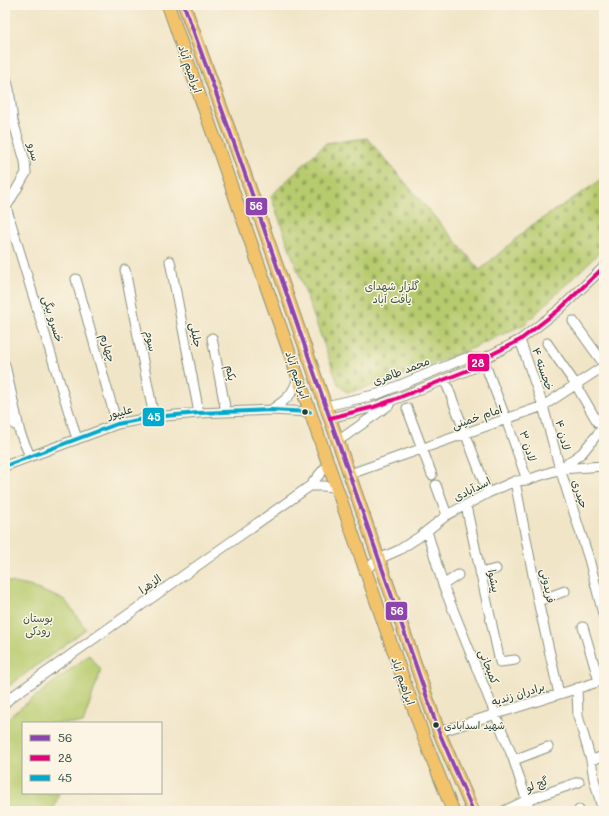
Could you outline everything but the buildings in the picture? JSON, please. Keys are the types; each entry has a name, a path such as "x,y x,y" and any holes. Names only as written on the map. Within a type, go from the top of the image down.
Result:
{"main road":[{"name":"ابراهیم آباد","path":"168,5 424,738 453,811"},
{"name":"ابراهیم آباد","path":"184,5 261,218 439,732 473,811"},
{"path":"244,225 261,218"}],"street":[{"path":"5,72 7,93 13,121"},
{"path":"5,108 13,121"},
{"name":"سرو","path":"6,208 26,172 25,161 13,121"},
{"name":"خسرو بیگی","path":"6,208 77,438"},
{"name":"جلیلی","path":"170,262 199,413"},
{"name":"محمد طاهری","path":"330,418 374,407 471,369 484,359 520,340 560,309 604,268"},
{"name":"سوم","path":"125,270 154,417"},
{"name":"چهارم","path":"76,279 117,424"},
{"path":"573,321 604,365"},
{"name":"یکم","path":"212,338 226,412"},
{"name":"خجسته ۴","path":"520,340 543,406"},
{"path":"547,343 601,424 582,453 560,469"},
{"name":"محمد طاهری","path":"326,406 378,394 466,358 484,359"},
{"name":"لادن ۳","path":"484,359 526,480"},
{"path":"5,365 20,433"},
{"name":"امام خمینی","path":"350,474 543,406 604,365"},
{"path":"271,410 284,401 294,390 298,378"},
{"path":"445,380 488,493"},
{"path":"338,441 398,398"},
{"path":"5,406 20,433 30,456"},
{"name":"لادن ۴","path":"543,406 560,469"},
{"path":"407,408 432,475"},
{"name":"علیپور","path":"5,466 117,424 154,417 199,413 271,410 310,412"},
{"name":"الزهرا","path":"5,703 310,486 328,464"},
{"name":"اسدآبادی","path":"365,570 379,560 399,550 447,515 488,493 515,482 560,469 604,466"},
{"name":"حیدری","path":"560,469 589,559 604,618"},
{"name":"فریدونی","path":"515,482 538,601 559,694"},
{"path":"436,485 447,515"},
{"path":"310,486 333,487 338,493"},
{"name":"پیشوا","path":"466,506 500,662 514,660"},
{"name":"کمیجانی","path":"427,531 443,585 514,760 530,811"},
{"path":"480,573 496,569"},
{"path":"443,585 458,575"},
{"path":"538,601 565,591"},
{"path":"583,627 602,681"},
{"name":"برادران زندیه","path":"439,732 602,681"},
{"path":"576,688 578,716 591,760 594,779 603,811"},
{"path":"514,760 548,747"},
{"path":"591,760 604,756"},
{"name":"گچ لو","path":"504,811 527,800 579,782"}],"green space":[{"name":"گلزار شهدای یافت آباد","path":"367,138 480,270 531,226 601,180 604,184 604,248 525,324 473,348 398,378 348,393 338,384 271,196 326,143"},
{"name":"بوستان رودکی","path":"5,581 29,586 65,600 86,629 5,689"},
{"path":"89,655 101,670 83,722 22,722 22,794 59,794 53,811 5,811 5,720"}],"transit line":[{"name":"56","path":"184,5 238,154 439,732 473,811"},
{"name":"28","path":"330,418 374,407 471,369 483,359 520,340 560,309 604,267"},
{"name":"45","path":"5,466 117,424 154,417 199,413 271,410 310,412"}],"place":[{"name":"شهید اسدآبادی","path":"436,725"}]}
